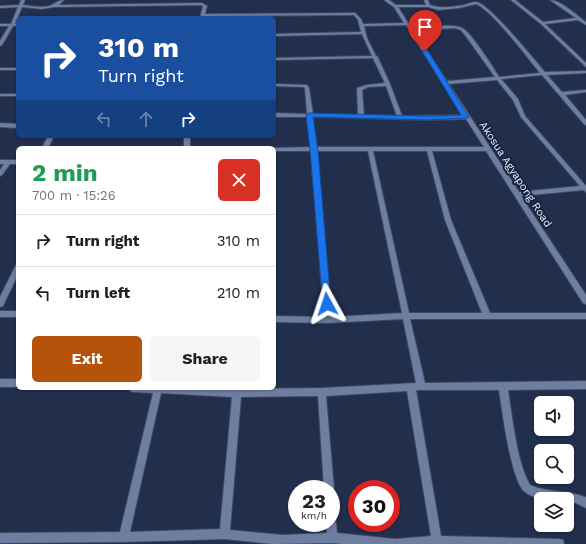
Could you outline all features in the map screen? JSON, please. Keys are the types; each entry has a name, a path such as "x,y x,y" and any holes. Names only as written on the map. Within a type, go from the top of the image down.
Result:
{"street":[{"path":"16,16 19,6 23,0"},
{"path":"56,6 62,0"},
{"name":"Akosua Agyapong Road","path":"386,0 395,6 586,301"},
{"path":"426,0 428,6"},
{"path":"513,0 542,23 586,66"},
{"path":"552,0 586,24"},
{"path":"395,6 459,8 472,3 480,4 491,13 586,123"},
{"path":"0,7 19,6 29,8 56,6 202,4 205,6 202,16 349,13 357,16 363,33 388,84 400,117"},
{"path":"0,46 16,18"},
{"path":"542,23 579,19"},
{"path":"361,25 406,24"},
{"path":"0,25 16,25"},
{"path":"410,30 454,27 462,29 514,99 523,116 585,189"},
{"path":"276,35 363,33"},
{"path":"276,59 376,57"},
{"path":"0,69 16,69"},
{"path":"444,83 497,77 586,72"},
{"path":"361,116 359,89 368,86 388,84"},
{"path":"276,85 305,86 307,88 314,150 328,320"},
{"path":"561,94 586,91"},
{"path":"0,95 16,95"},
{"path":"276,115 466,117"},
{"path":"0,125 16,126"},
{"path":"276,149 487,149"},
{"path":"370,149 421,386"},
{"path":"429,149 448,220 487,315"},
{"path":"0,162 16,162"},
{"path":"0,174 8,162"},
{"path":"518,194 585,189"},
{"path":"0,304 16,271"},
{"path":"0,314 16,314"},
{"path":"276,319 328,320 406,316 487,315 586,316"},
{"path":"0,383 16,383"},
{"path":"178,390 238,393 322,392 421,386 503,387 586,385"},
{"path":"411,387 437,541"},
{"path":"503,387 517,461 522,480 527,488 541,493 583,500 586,503"},
{"path":"124,538 158,390"},
{"path":"322,392 328,480"},
{"path":"225,534 238,393"},
{"path":"332,532 332,538"},
{"path":"0,538 63,541 124,538 170,540 225,534 282,542 332,538 395,544 437,541 505,544 559,544"}],"route":[{"path":"327,304 314,150 309,115 428,118 466,117 425,51"}]}
